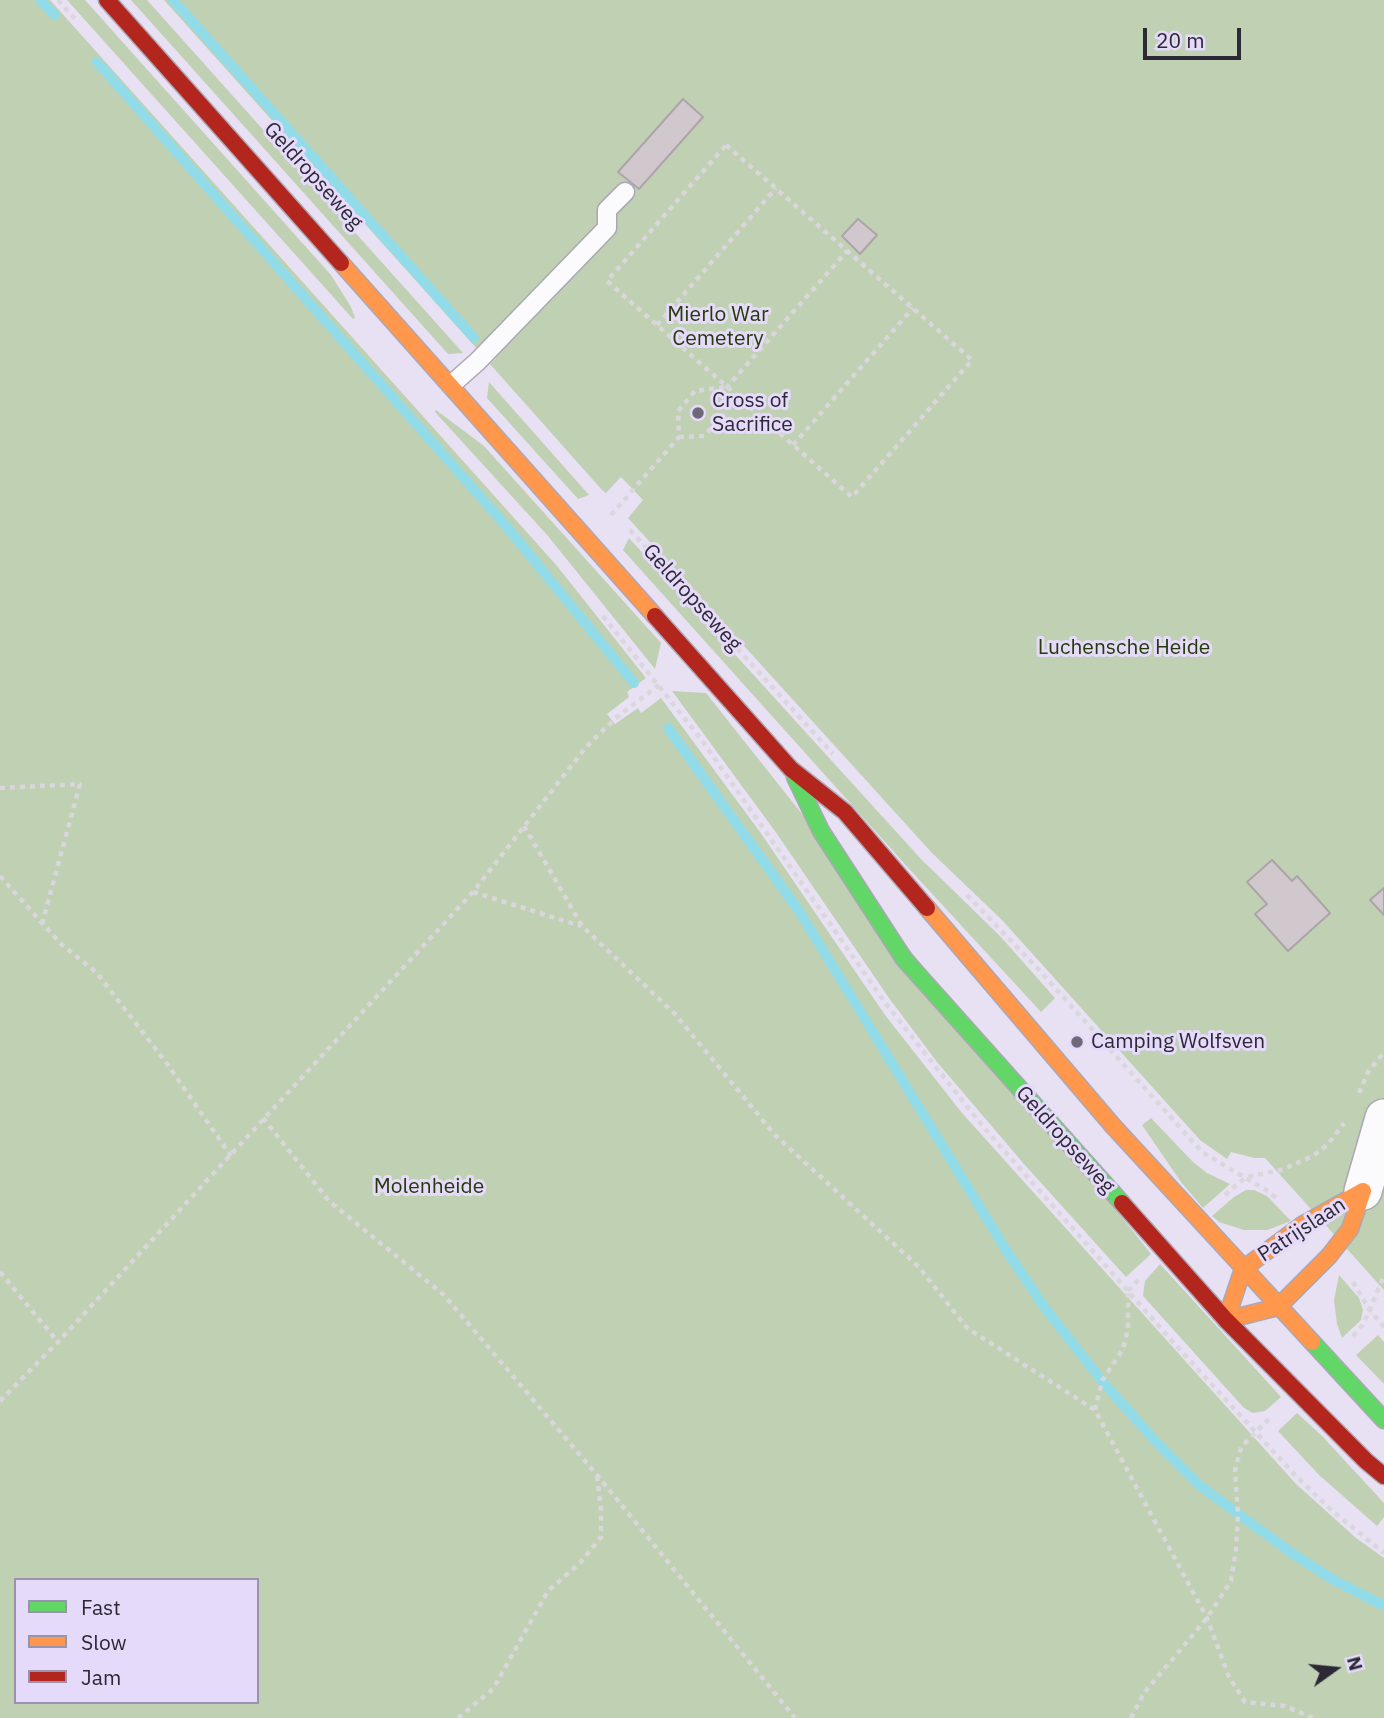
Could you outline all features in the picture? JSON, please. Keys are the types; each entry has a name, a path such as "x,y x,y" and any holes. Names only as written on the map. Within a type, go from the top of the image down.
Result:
{"main road":[{"name":"Geldropseweg","path":"107,0 791,769 845,812 1113,1126 1384,1420"},
{"name":"Geldropseweg","path":"791,769 821,831 904,959 1226,1320 1384,1476"},
{"name":"Patrijslaan","path":"1226,1320 1243,1269 1303,1225 1363,1191"},
{"name":"Patrijslaan","path":"1278,1307 1329,1256 1350,1229 1363,1191"},
{"path":"1226,1320 1278,1307"}],"street":[{"name":"Patrijslaan","path":"1363,1191 1369,1110"}],"lane":[{"path":"451,385 478,361 607,228 607,210 625,192"}],"path":[{"path":"726,145 776,188 972,360 852,497 607,281 726,145"},
{"path":"657,325 776,188"},
{"path":"632,487 679,437 704,436 723,415 727,387 846,251"},
{"path":"793,445 913,309"},
{"path":"679,437 678,411 695,391 727,387"},
{"name":"Geldropseweg","path":"605,502 842,764"},
{"path":"0,1401 231,1156 473,892 586,747 617,717 659,685"},
{"path":"0,788 80,784 42,925"},
{"path":"524,826 582,926 675,1014 775,1135 919,1267 967,1328 1095,1410 1207,1618 1229,1677 1245,1702 1285,1706 1313,1718"},
{"path":"0,876 42,925 97,973 168,1065 231,1156"},
{"path":"960,889 1039,970 1075,1016 1202,1152 1245,1177 1282,1170 1313,1156 1328,1144 1345,1121"},
{"path":"473,892 582,926"},
{"path":"1369,1110 1368,1072 1384,1052"},
{"path":"264,1118 329,1201 444,1294 597,1475 794,1718"},
{"path":"0,1272 58,1342"},
{"path":"1384,1276 1369,1308 1384,1327"},
{"path":"1095,1410 1102,1381 1123,1349 1128,1329 1128,1291 1255,1432 1329,1508 1384,1553"},
{"path":"1131,1718 1144,1693 1207,1618 1231,1581 1237,1526 1235,1471 1241,1447 1255,1432"},
{"path":"458,1718 493,1689 548,1591 580,1562 601,1537 597,1475"}],"green space":[{"name":"Molenheide","path":"0,0 50,0 557,566 646,678 627,692 629,697 607,714 615,724 638,708 641,713 661,698 760,832 885,1015 962,1113 1296,1484 1356,1538 1384,1558 1384,1718 0,1718"},
{"path":"67,0 85,0 331,275 355,318 353,319"},
{"path":"131,0 147,0 463,353 448,354"},
{"name":"Luchensche Heide","path":"164,0 1384,0 1384,1290 1265,1158 1231,1152 1227,1159 1200,1140 1002,920 932,853 628,518 643,500 621,477 606,493 602,490 490,364 496,358 488,341 478,350"},
{"path":"489,382 589,495 578,499 487,398"},
{"path":"436,410 484,446 661,643 655,669 548,536"},
{"path":"629,538 921,859 1000,936 1055,998 1041,1012 623,550"},
{"path":"672,691 706,693 1151,1254 1126,1277 937,1062 889,998 775,831"},
{"path":"1151,1118 1193,1162 1207,1173 1230,1184 1203,1208 1181,1182 1142,1125"},
{"path":"1246,1190 1254,1190 1267,1196 1291,1221 1267,1230 1244,1230 1219,1222 1212,1216"},
{"path":"1160,1264 1281,1397 1265,1411 1253,1413 1244,1408 1143,1296 1145,1281"},
{"path":"1339,1275 1359,1298 1363,1310 1361,1320 1342,1338 1334,1300"},
{"path":"1378,1335 1384,1342 1384,1384 1356,1355"},
{"path":"1297,1413 1384,1503 1384,1517 1377,1526 1319,1475 1278,1431"}],"building":[{"path":"683,99 703,117 639,189 618,172"},
{"path":"858,219 877,235 860,254 842,236"},
{"path":"1272,860 1292,881 1297,876 1330,913 1288,951 1255,914 1267,904 1247,882"},
{"path":"1384,888 1384,915 1370,900"}],"waterway":[{"path":"40,0 55,15"},
{"path":"173,0 474,338"},
{"path":"97,62 507,527 634,683"},
{"path":"668,728 799,911 1006,1250 1045,1308 1102,1381 1199,1485 1293,1554 1332,1579 1384,1606"}],"traffic: fast":[{"path":"795,777 821,831 904,959 1122,1203"},
{"path":"1312,1342 1384,1420"}],"traffic: slow":[{"path":"341,263 655,616"},
{"path":"927,908 1113,1126 1312,1342"},
{"path":"1363,1191 1350,1229 1329,1256 1278,1307 1226,1320 1243,1269 1302,1225 1363,1191"}],"traffic: jam":[{"path":"107,0 341,263"},
{"path":"655,616 791,769 845,812 927,908"},
{"path":"1122,1203 1226,1320 1384,1476"}],"place":[{"name":"Cross of Sacrifice","path":"698,413"},
{"name":"Camping Wolfsven","path":"1077,1042"}],"park label":[{"name":"Mierlo War Cemetery","path":"718,327"}]}
